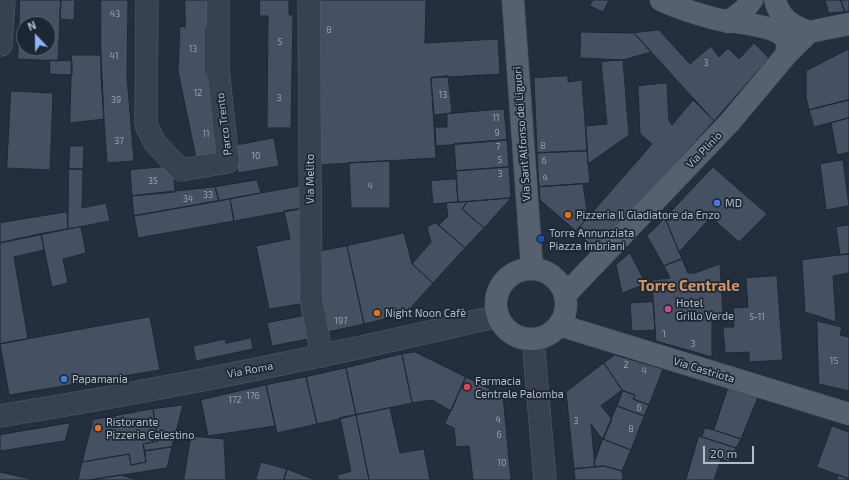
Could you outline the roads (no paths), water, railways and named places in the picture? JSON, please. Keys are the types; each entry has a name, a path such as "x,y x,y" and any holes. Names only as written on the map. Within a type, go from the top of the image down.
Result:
{"main road":[{"name":"Via Sant'Alfonso dei Liguori","path":"512,0 532,268"},
{"path":"661,0 678,8 728,22 764,27 777,32 784,38 788,46 786,55"},
{"path":"728,22 744,10 752,0"},
{"path":"775,0 783,18 793,26 809,32 849,24"},
{"name":"Via Plinio","path":"566,294 730,122 786,55 809,32"},
{"path":"532,268 551,274 561,284 566,294 567,305 565,314 560,325 550,334 533,339 518,336 511,333 501,322 498,316 496,303 501,285 512,274 520,270 532,268"},
{"name":"Via Castriota","path":"560,325 849,414"}],"street":[{"path":"1,45 4,0"},
{"name":"Parco Trento","path":"147,0 146,125 155,143 182,170 228,162 218,69 218,0"},
{"name":"Via Melito","path":"309,0 311,299 322,356"},
{"name":"Via Roma","path":"0,416 120,396 322,356 498,316"},
{"path":"533,339 545,480"}],"place":[{"name":"MD","path":"717,203"},
{"name":"Pizzeria Il Gladiatore da Enzo","path":"568,215"},
{"name":"Torre Annunziata Piazza Imbriani","path":"541,239"},
{"name":"Hotel Grillo Verde","path":"668,309"},
{"name":"Night Noon Cafè","path":"377,313"},
{"name":"Papamania","path":"64,379"},
{"name":"Farmacia Centrale Palomba","path":"467,387"},
{"name":"Ristorante Pizzeria Celestino","path":"98,428"}],"district":[{"name":"Torre Centrale","path":"689,286"}]}
